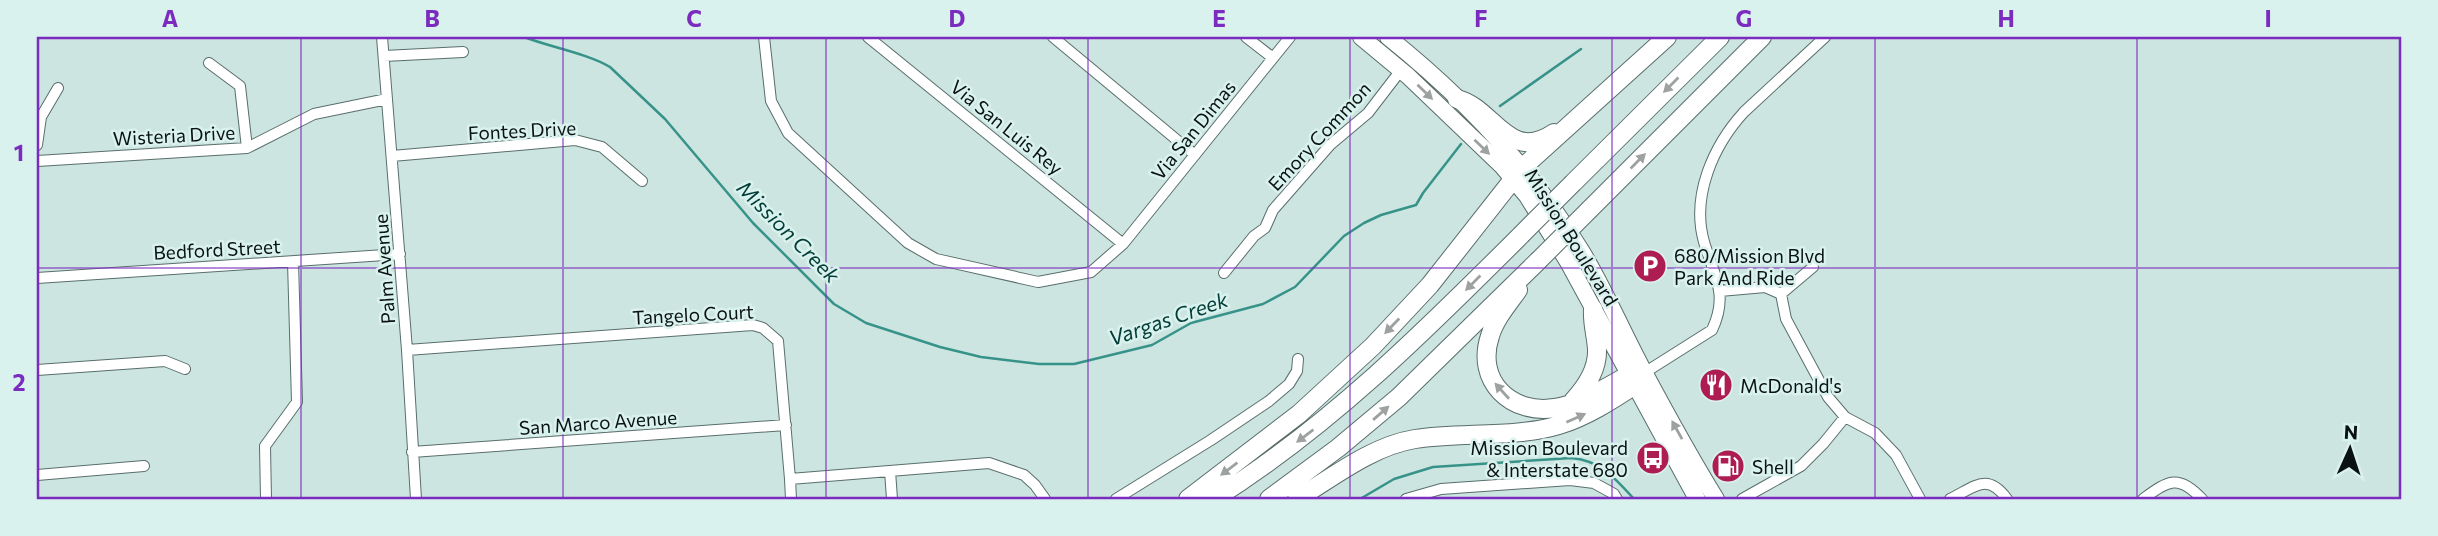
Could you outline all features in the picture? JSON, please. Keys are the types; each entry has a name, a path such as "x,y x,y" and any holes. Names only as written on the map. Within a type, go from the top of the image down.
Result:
{"highway":[{"path":"1188,499 1272,436 1373,346 1430,285 1518,173 1667,37"},
{"path":"1214,499 1295,444 1363,388 1421,335 1720,37"},
{"path":"1269,499 1338,449 1399,397 1762,37"},
{"path":"1457,99 1470,103 1497,128 1521,142 1540,141 1572,122"},
{"path":"1538,261 1495,322 1490,336 1486,350 1491,377 1498,391 1524,407 1542,409 1571,404 1636,378"},
{"path":"1571,404 1584,389 1595,364 1597,351 1592,322 1593,309"},
{"path":"1297,499 1365,457 1390,446 1415,439 1537,430 1559,425 1579,417 1636,378"}],"main road":[{"name":"Mission Boulevard","path":"1361,37 1518,173 1538,186 1583,252 1636,378 1697,499"},
{"name":"Mission Boulevard","path":"1388,37 1421,63 1457,99 1518,173 1527,196 1568,262 1593,309 1716,499"}],"street":[{"name":"Palm Avenue","path":"382,37 393,156 416,499"},
{"name":"Via San Dimas","path":"764,37 771,101 788,133 908,243 936,259 1038,282 1091,272 1124,244 1290,37"},
{"name":"Via San Luis Rey","path":"868,37 1124,244"},
{"path":"1053,37 1195,155"},
{"path":"1246,37 1273,58"},
{"path":"1636,378 1712,330 1720,303 1720,291 1715,268 1704,241 1701,203 1715,152 1734,123 1825,37"},
{"path":"384,56 463,52"},
{"path":"209,63 240,86 247,148"},
{"name":"Emory Common","path":"1224,273 1254,236 1265,228 1273,210 1330,145 1368,113 1401,70"},
{"path":"37,145 40,117 58,88"},
{"name":"Wisteria Drive","path":"37,161 247,148 314,114 387,99"},
{"name":"Fontes Drive","path":"393,156 575,141 602,147 642,181"},
{"name":"Bedford Street","path":"37,278 400,254"},
{"path":"266,499 265,446 297,402 293,262"},
{"path":"1781,294 1812,267"},
{"path":"1720,291 1765,287 1781,294"},
{"path":"1781,294 1786,319 1828,397 1845,417 1875,433 1896,455 1920,499"},
{"name":"Tangelo Court","path":"407,350 753,325 763,328 778,341 792,499"},
{"path":"1116,499 1269,401 1289,384 1297,371 1298,359"},
{"path":"37,370 165,361 185,369"},
{"path":"1742,499 1801,466 1845,417"},
{"name":"San Marco Avenue","path":"412,453 786,425"},
{"path":"790,479 989,463 1024,475 1045,499"},
{"path":"37,475 144,466"},
{"path":"890,471 892,499"},
{"path":"1406,499 1441,489 1570,480 1594,482 1614,494 1617,499"},
{"path":"2143,499 2165,484 2177,481 2188,485 2202,499"},
{"path":"1950,499 1980,484 1991,483 1998,487 2007,499"}],"waterway":[{"name":"Mission Creek","path":"524,37 591,58 610,67 665,119 753,223 834,304 866,323 940,347 981,357 1039,364 1074,364 1152,345 1191,323 1263,304 1295,287 1344,236 1364,223 1416,205 1461,144"},
{"name":"Vargas Creek","path":"1500,106 1581,49"},
{"path":"1360,499 1394,479 1433,467 1571,458 1591,462 1599,467 1634,499"}],"place":[{"name":"680/Mission Blvd Park And Ride","path":"1650,266"},
{"name":"McDonald's","path":"1716,385"},
{"name":"Mission Boulevard & Interstate 680","path":"1653,458"},
{"name":"Shell","path":"1728,466"}]}
